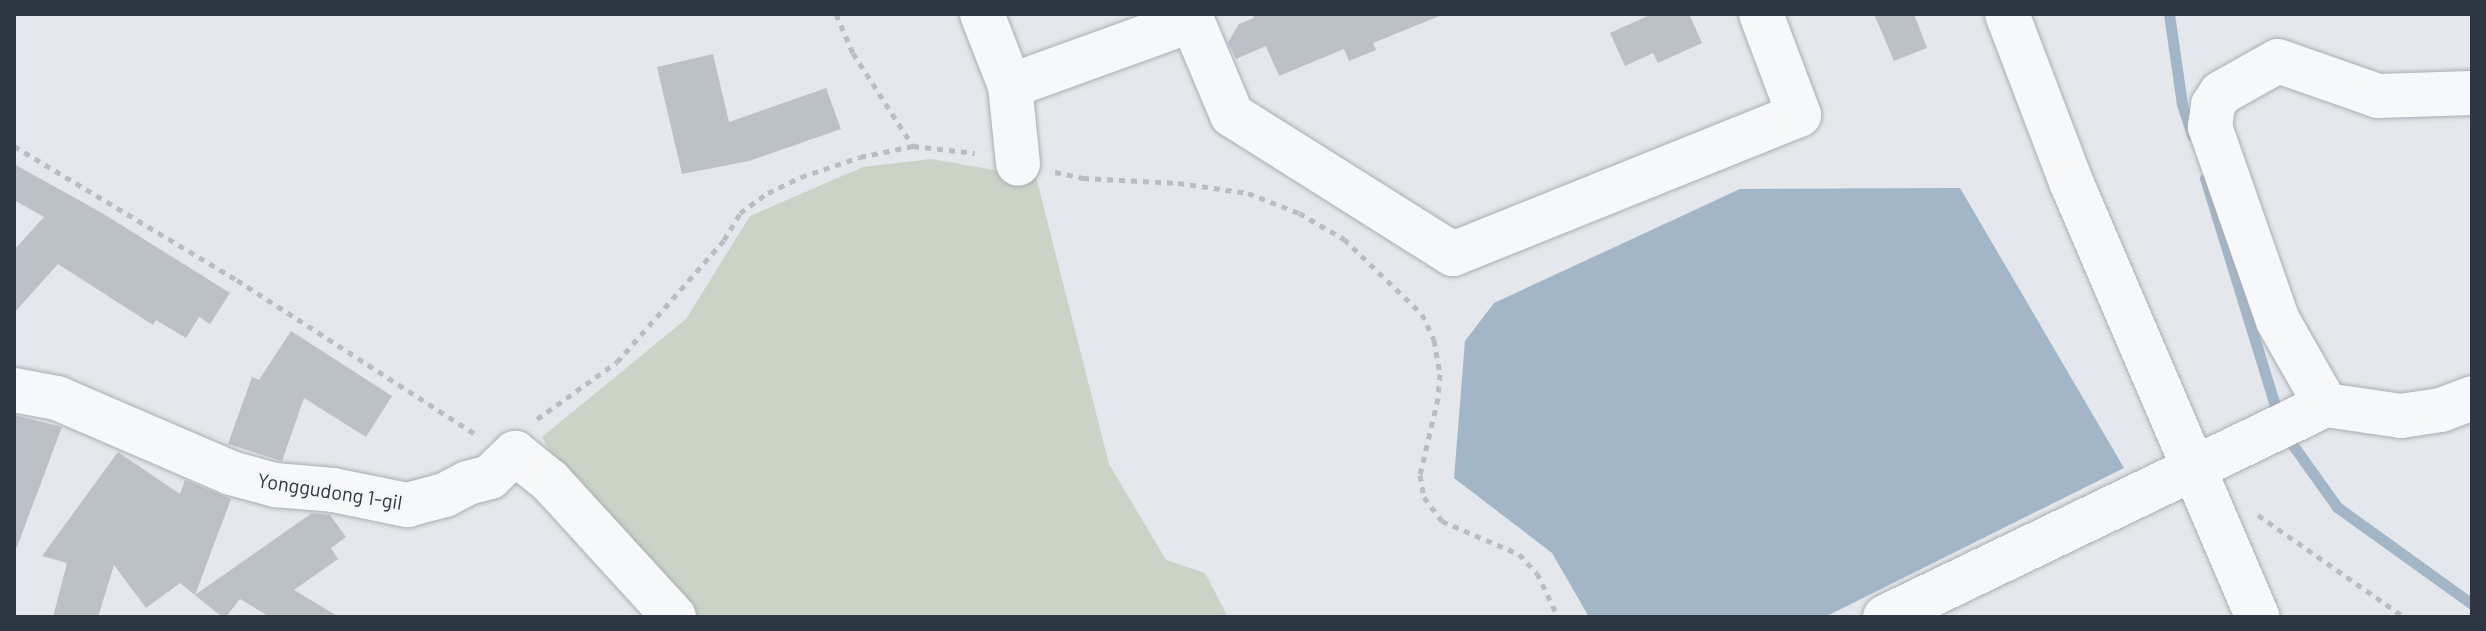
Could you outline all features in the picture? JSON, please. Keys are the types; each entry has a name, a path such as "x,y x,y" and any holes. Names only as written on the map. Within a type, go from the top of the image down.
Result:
{"street":[{"path":"982,14 1010,86 1018,164"},
{"path":"1010,86 1199,17 1232,115 1453,254 1799,115 1761,14"},
{"path":"2007,14 2072,184 2214,457 2213,509 2258,617"},
{"path":"2316,409 2278,321 2210,127 2213,105 2221,93 2278,61 2378,96 2472,93"},
{"name":"Yonggudong 1-gil","path":"14,390 57,398 231,473 275,485 333,490 407,505 445,495 468,483 490,477 515,453"},
{"path":"1885,617 2316,409 2401,416 2441,410 2472,398"},
{"path":"515,453 550,481 674,617"}],"path":[{"path":"836,14 853,53 913,146"},
{"path":"14,146 237,280 470,432 515,453 528,440 538,418 617,362 724,240 740,213 801,177 860,157 913,146 965,150 1083,178 1178,183 1248,193 1299,213 1344,239 1422,314 1434,340 1440,374 1438,398 1420,475 1424,497 1442,521 1519,554 1537,573 1558,617"},
{"path":"2213,509 2262,515 2404,617"}],"green space":[{"path":"931,159 1036,177 1109,464 1166,560 1205,573 1228,617 695,617 566,478 542,437 686,319 750,216 863,167"}],"water":[{"path":"1960,188 2124,468 1825,617 1589,617 1552,553 1454,478 1465,341 1494,303 1740,189"}],"building":[{"path":"1253,14 1442,15 1373,43 1376,50 1349,61 1344,49 1279,76 1266,46 1236,59 1228,42 1239,24 1254,18"},
{"path":"1652,14 1689,14 1702,43 1658,63 1653,53 1625,66 1610,33"},
{"path":"1874,14 1914,14 1927,48 1894,61"},
{"path":"713,54 729,122 826,88 841,129 749,161 682,174 657,67"},
{"path":"14,164 102,213 230,293 210,324 199,317 186,338 156,320 153,325 58,264 14,313 14,250 44,217 14,200"},
{"path":"291,331 392,396 366,437 304,398 282,461 228,444 252,377 259,380"},
{"path":"14,415 62,427 17,547 14,546"},
{"path":"118,452 180,494 185,480 231,499 195,595 180,583 146,608 114,565 98,617 53,617 67,563 42,556"},
{"path":"312,513 330,515 346,537 331,548 338,559 294,590 339,617 270,617 240,599 226,617 222,617 195,595"}],"waterway":[{"path":"2169,14 2182,104 2192,135"},
{"path":"2205,178 2279,418"},
{"path":"2285,434 2337,507 2472,604"}]}
